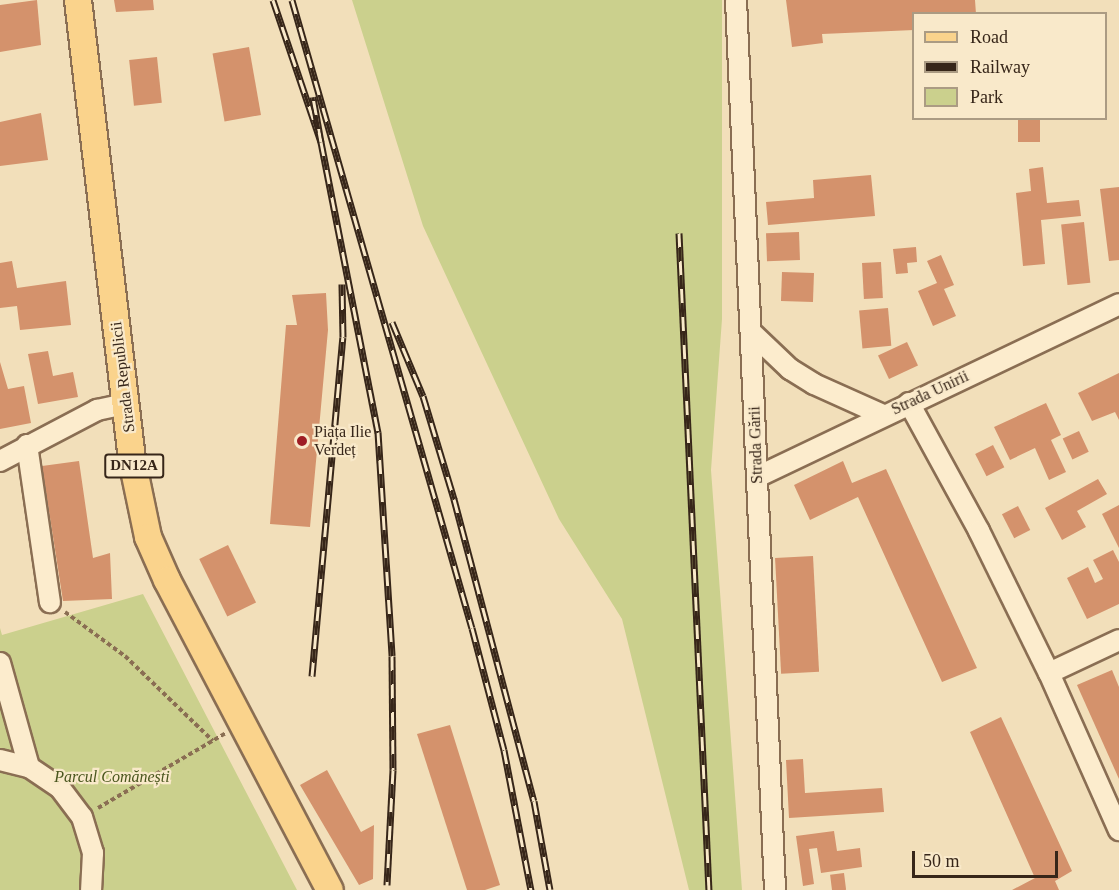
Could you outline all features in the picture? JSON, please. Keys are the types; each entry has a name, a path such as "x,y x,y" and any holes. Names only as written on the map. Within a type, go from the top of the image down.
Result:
{"main road":[{"name":"Strada Republicii","path":"78,0 137,491 148,537 167,580 330,890"}],"street":[{"name":"Strada Gării","path":"736,0 775,890"},
{"name":"Strada Unirii","path":"751,332 814,384 883,415 1119,304"},
{"path":"909,403 979,531 1049,673 1119,830"},
{"path":"1,458 97,410 126,404"},
{"path":"758,477 883,415"},
{"path":"27,445 50,602"},
{"path":"1049,673 1119,640"},
{"path":"0,663 29,767"},
{"path":"0,760 29,767 60,788 82,817 93,853 91,890"}],"path":[{"path":"50,602 125,656 213,741"},
{"path":"82,817 242,724"}],"green space":[{"path":"352,0 722,0 722,319 711,470 742,890 689,890 622,619 559,519 423,226"},
{"name":"Parcul Comănești","path":"143,594 297,890 0,890 0,628 2,635"}],"building":[{"path":"37,0 41,45 0,52 0,5"},
{"path":"114,0 153,0 154,10 116,12"},
{"path":"786,0 975,0 976,12 912,12 912,30 822,34 823,43 792,47"},
{"path":"249,47 261,115 225,121 213,53"},
{"path":"157,57 162,103 134,106 129,60"},
{"path":"41,113 48,160 0,166 0,122"},
{"path":"1018,120 1040,120 1040,142 1018,142"},
{"path":"1043,167 1047,203 1079,200 1081,216 1041,220 1045,264 1023,266 1016,193 1031,191 1029,169"},
{"path":"871,175 875,216 768,225 766,202 814,198 813,180"},
{"path":"1119,187 1119,260 1109,261 1100,189"},
{"path":"1084,222 1090,283 1068,285 1061,224"},
{"path":"799,232 800,260 767,261 766,233"},
{"path":"916,247 917,262 907,263 908,273 896,274 893,249"},
{"path":"941,255 954,285 944,289 956,316 933,326 918,291 937,283 927,261"},
{"path":"12,261 17,288 66,281 71,325 20,330 17,306 0,308 0,263"},
{"path":"881,262 883,298 864,299 862,263"},
{"path":"782,272 814,273 813,302 781,301"},
{"path":"326,293 328,330 310,527 270,524 286,325 297,325 292,295"},
{"path":"888,308 891,346 862,348 859,311"},
{"path":"907,342 918,366 889,379 878,356"},
{"path":"48,351 53,376 73,372 78,397 38,404 28,354"},
{"path":"0,362 8,389 24,386 31,423 0,429"},
{"path":"1119,373 1119,420 1115,412 1092,421 1078,393"},
{"path":"1046,403 1061,435 1051,440 1066,472 1049,480 1035,448 1010,460 994,427"},
{"path":"1079,431 1089,452 1072,459 1063,439"},
{"path":"993,445 1004,467 987,476 975,454"},
{"path":"79,461 93,558 110,553 112,599 63,601 42,466"},
{"path":"843,461 852,483 886,469 977,668 942,682 858,497 810,520 794,485"},
{"path":"1098,479 1107,494 1077,511 1086,527 1062,540 1045,508"},
{"path":"1119,505 1119,548 1102,514"},
{"path":"1018,506 1030,530 1014,538 1002,514"},
{"path":"228,545 256,603 227,617 199,559"},
{"path":"1113,550 1119,562 1119,604 1087,619 1067,578 1088,567 1095,583 1103,579 1093,560"},
{"path":"813,556 819,672 781,674 775,558"},
{"path":"1112,670 1119,687 1119,779 1077,685"},
{"path":"1001,717 1072,871 1055,881 1059,890 1012,890 1035,878 970,732"},
{"path":"450,725 500,885 485,890 467,890 417,734"},
{"path":"803,759 805,793 882,788 884,812 789,818 786,760"},
{"path":"327,770 361,832 374,825 373,879 359,885 300,785"},
{"path":"834,831 837,851 860,848 862,867 821,873 817,848 809,849 814,884 803,886 796,836"},
{"path":"844,873 846,890 832,890 830,875"}],"railway":[{"path":"273,0 321,142 313,97"},
{"path":"292,0 472,628 504,750 531,890"},
{"path":"321,142 378,432 392,656 393,770 387,885"},
{"path":"679,233 709,890"},
{"path":"312,676 343,337 342,284"},
{"path":"392,322 423,396 454,499 534,801 550,890"}],"place":[{"name":"Piața Ilie Verdeț","path":"302,441"}]}
